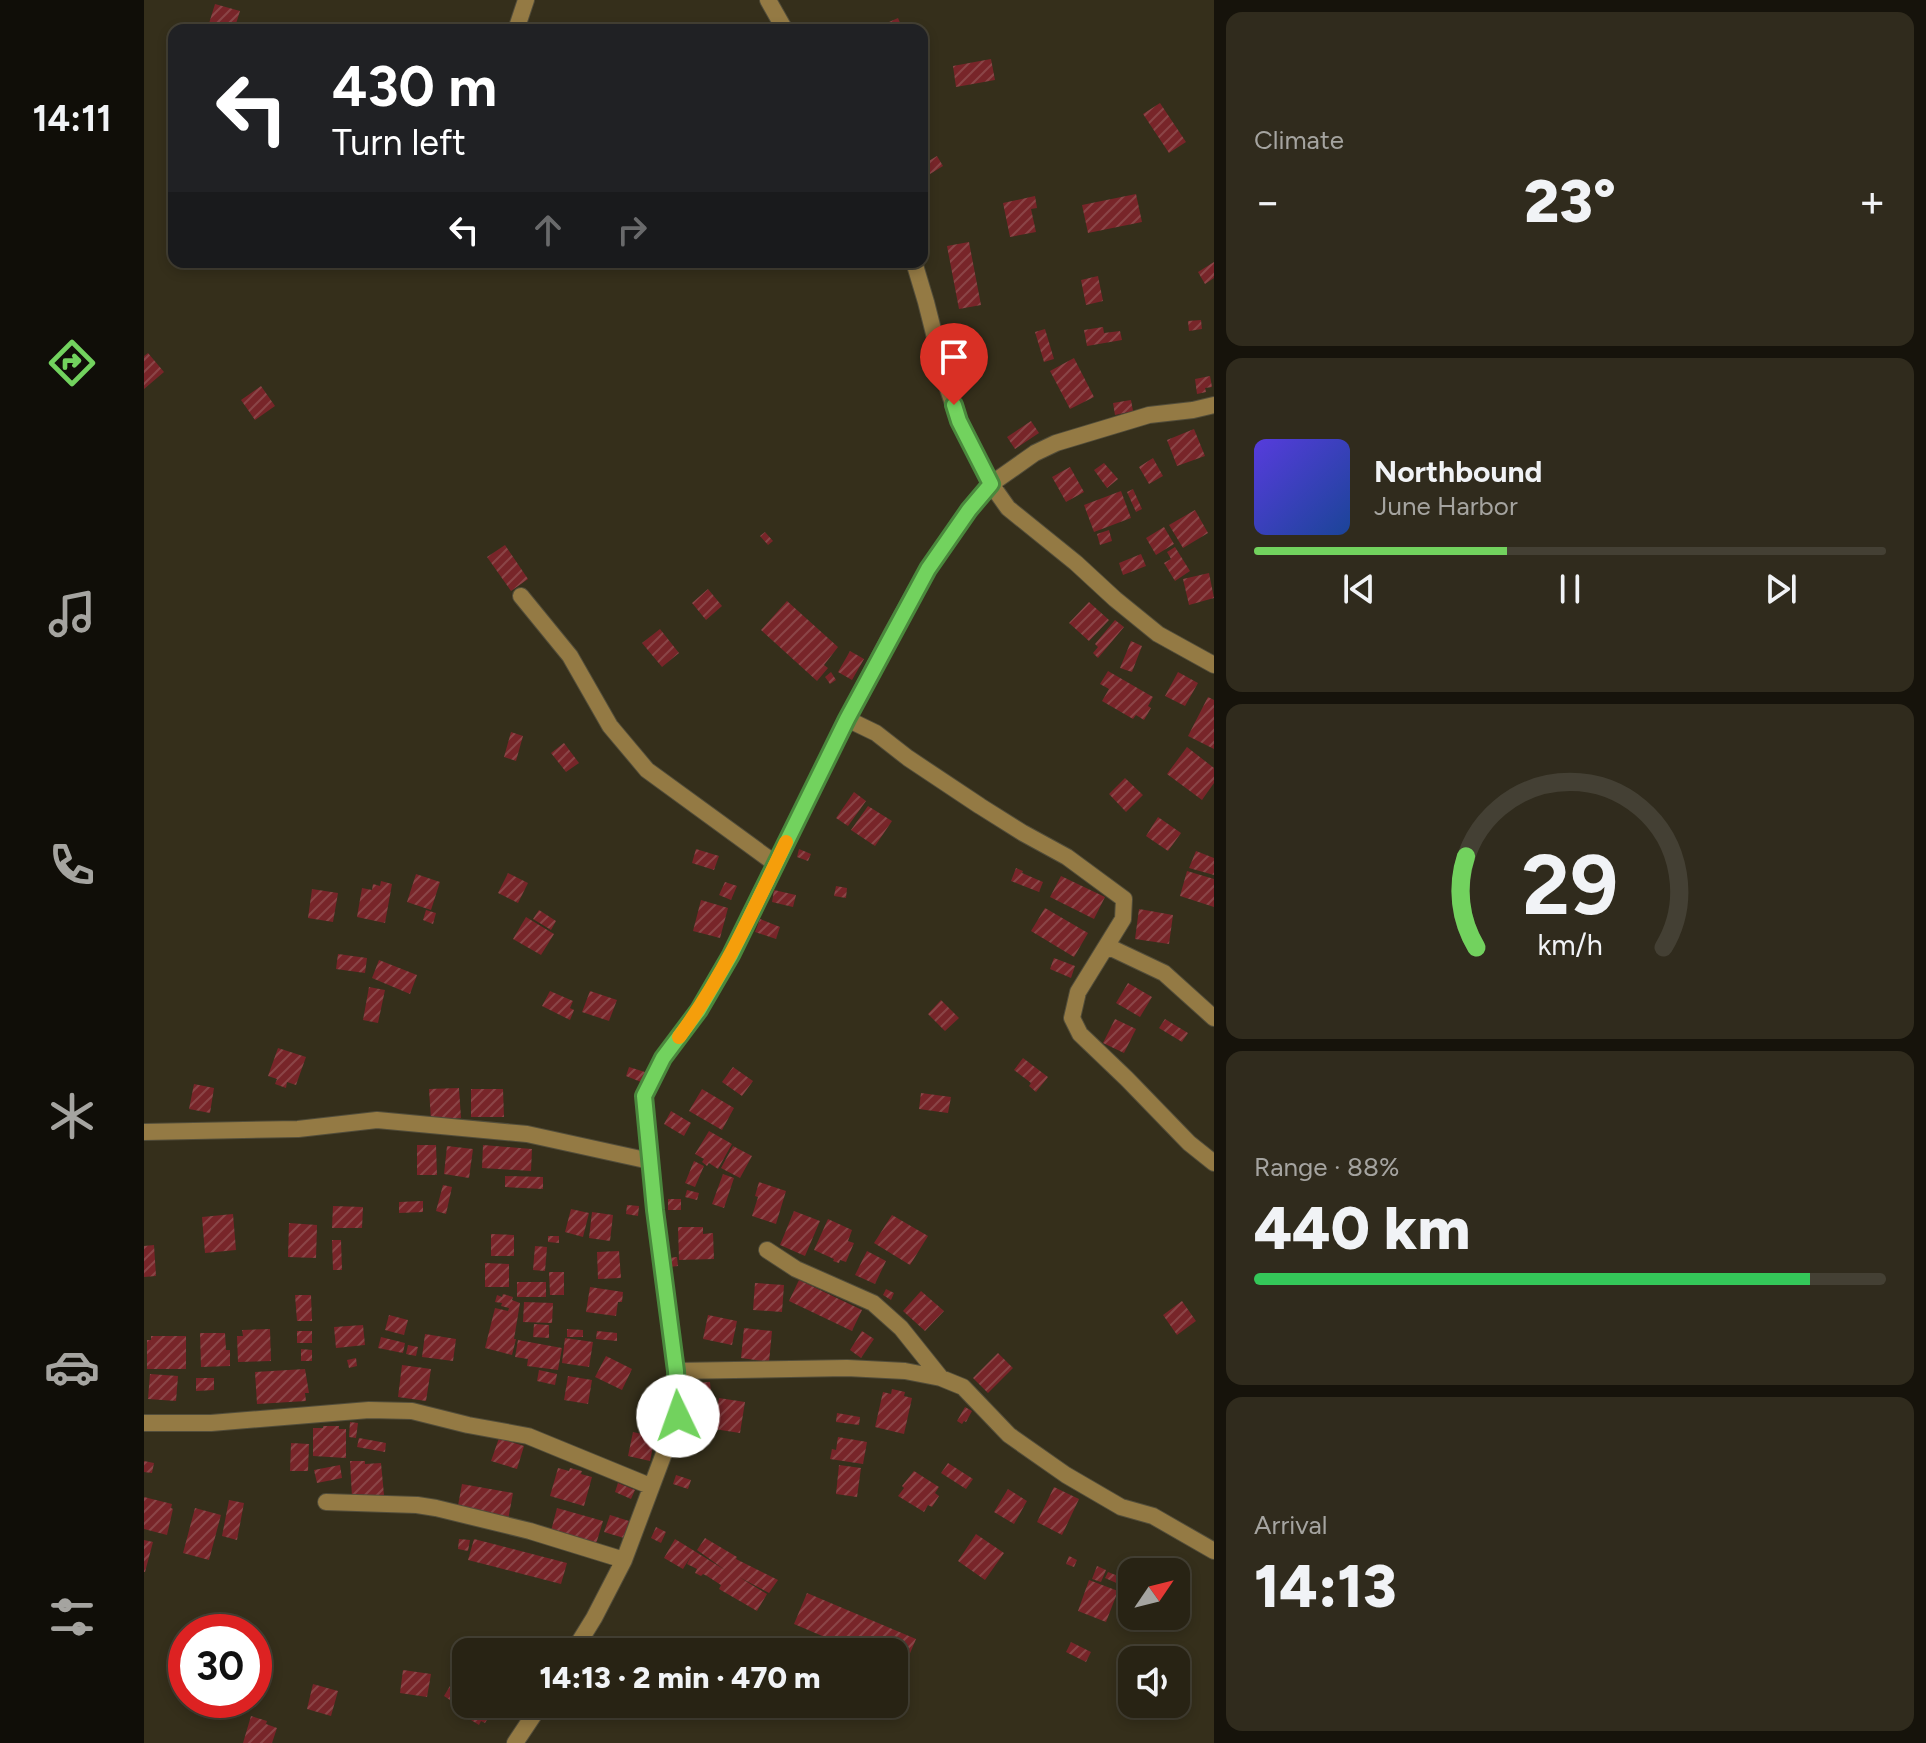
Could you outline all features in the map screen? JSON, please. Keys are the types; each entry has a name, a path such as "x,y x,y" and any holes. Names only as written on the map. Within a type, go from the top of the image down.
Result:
{"street":[{"path":"518,24 526,0"},
{"path":"768,0 782,24"},
{"path":"916,268 959,421 991,484 1008,508 1158,634 1214,665"},
{"path":"582,1638 624,1560 678,1416 676,1371 644,1096 663,1058 699,1010 731,955 847,719 928,569 969,510 991,484 1035,453 1056,443 1149,415 1214,405"},
{"path":"521,596 570,656 610,726 647,770 776,864"},
{"path":"847,719 876,733 980,806 1067,857 1124,899 1123,919 1078,992 1072,1018 1080,1034 1189,1143 1214,1163"},
{"path":"1107,946 1164,973 1214,1018"},
{"path":"144,1132 298,1129 377,1120 527,1134 650,1161"},
{"path":"767,1250 796,1269 873,1303 901,1328 941,1378"},
{"path":"676,1371 847,1368 905,1371 941,1378 963,1387 1009,1435 1066,1475 1121,1507 1153,1516 1214,1551"},
{"path":"144,1423 211,1423 369,1410 412,1411 528,1436 650,1486"},
{"path":"326,1502 436,1508 530,1531 624,1560"},
{"path":"515,1743 532,1718"}],"building":[{"path":"215,4 240,11 236,24 209,24"},
{"path":"898,18 900,24 885,24"},
{"path":"991,59 995,80 956,87 953,66"},
{"path":"1160,103 1186,142 1169,153 1143,114"},
{"path":"937,156 943,166 928,175 928,161"},
{"path":"1136,194 1142,222 1088,233 1082,205"},
{"path":"1035,196 1037,208 1031,209 1036,232 1010,237 1003,203"},
{"path":"969,242 981,305 959,309 947,246"},
{"path":"1214,262 1214,278 1205,284 1198,272"},
{"path":"1098,276 1103,301 1086,305 1081,280"},
{"path":"1201,320 1202,329 1189,331 1188,321"},
{"path":"1103,327 1104,333 1120,331 1122,340 1087,346 1084,330"},
{"path":"1045,329 1054,359 1044,362 1035,332"},
{"path":"148,353 164,372 144,389 144,356"},
{"path":"1074,358 1094,397 1070,409 1050,371"},
{"path":"1210,376 1212,387 1197,394 1195,379"},
{"path":"261,386 275,406 255,420 241,400"},
{"path":"1131,400 1133,411 1115,415 1113,403"},
{"path":"1031,421 1039,433 1015,449 1007,437"},
{"path":"1194,429 1205,456 1177,466 1167,440"},
{"path":"1153,458 1163,476 1149,484 1139,467"},
{"path":"1104,463 1118,479 1107,488 1094,470"},
{"path":"1070,467 1084,492 1066,502 1052,477"},
{"path":"1133,489 1142,509 1136,512 1127,492"},
{"path":"1121,491 1131,518 1094,532 1084,505"},
{"path":"1195,510 1208,533 1183,548 1169,525"},
{"path":"1164,527 1174,544 1156,555 1146,538"},
{"path":"1109,530 1112,541 1100,545 1097,534"},
{"path":"765,532 773,541 768,545 760,536"},
{"path":"505,545 528,579 511,591 487,557"},
{"path":"1175,547 1190,571 1175,581 1164,563 1171,559 1167,552"},
{"path":"1141,554 1146,566 1123,575 1119,563"},
{"path":"1209,573 1214,598 1189,605 1183,579"},
{"path":"708,589 722,606 706,620 692,603"},
{"path":"787,601 838,647 824,665 828,668 817,681 761,630"},
{"path":"1089,602 1109,620 1089,641 1069,623"},
{"path":"1115,620 1124,627 1098,658 1093,653 1098,647 1095,644"},
{"path":"660,629 679,653 662,667 642,643"},
{"path":"1131,641 1142,646 1132,672 1120,668"},
{"path":"850,651 864,659 852,680 838,672"},
{"path":"1108,671 1153,697 1144,720 1136,715 1133,719 1102,701 1109,689 1100,684"},
{"path":"831,672 836,680 830,684 825,677"},
{"path":"1178,672 1198,683 1185,706 1165,696"},
{"path":"1208,697 1214,700 1214,749 1188,736"},
{"path":"511,732 523,736 516,761 504,757"},
{"path":"564,743 579,763 566,772 551,753"},
{"path":"1187,747 1214,768 1214,783 1202,800 1167,774"},
{"path":"1125,778 1143,795 1126,812 1109,794"},
{"path":"854,792 866,801 848,826 836,818"},
{"path":"868,806 892,821 875,846 851,830"},
{"path":"1158,817 1181,833 1168,851 1146,836"},
{"path":"696,849 719,856 714,870 692,863"},
{"path":"799,849 811,854 808,861 797,857"},
{"path":"1196,851 1214,858 1214,875 1189,868"},
{"path":"1016,868 1043,882 1039,892 1011,881"},
{"path":"1187,871 1214,879 1214,907 1180,896"},
{"path":"508,873 528,883 518,903 498,893"},
{"path":"416,874 440,882 431,910 407,902"},
{"path":"1061,876 1105,897 1094,919 1050,897"},
{"path":"381,881 392,884 385,923 357,917 362,888 372,890 373,884 380,886"},
{"path":"725,882 737,886 731,900 719,895"},
{"path":"836,886 847,888 846,898 834,896"},
{"path":"312,889 338,893 333,922 308,918"},
{"path":"774,890 796,895 793,907 772,902"},
{"path":"701,900 728,908 720,938 693,931"},
{"path":"1045,908 1088,933 1074,957 1031,931"},
{"path":"1139,909 1173,915 1169,944 1135,939"},
{"path":"426,910 436,913 433,924 423,920"},
{"path":"539,910 556,921 551,930 533,919"},
{"path":"526,917 554,934 541,955 513,939"},
{"path":"760,919 780,927 776,939 755,932"},
{"path":"338,954 367,958 365,973 336,969"},
{"path":"1054,958 1075,966 1071,978 1050,969"},
{"path":"379,960 417,975 410,994 372,978"},
{"path":"1128,983 1152,997 1140,1017 1116,1003"},
{"path":"369,987 385,990 378,1023 363,1020"},
{"path":"550,991 573,1001 570,1020 542,1006"},
{"path":"590,991 617,1000 609,1021 582,1012"},
{"path":"941,1000 959,1018 945,1031 928,1014"},
{"path":"1115,1019 1136,1029 1124,1053 1103,1043"},
{"path":"1165,1019 1188,1033 1182,1042 1159,1028"},
{"path":"278,1048 306,1057 296,1085 287,1082 286,1088 275,1084 277,1079 268,1076"},
{"path":"1023,1058 1048,1077 1036,1092 1029,1086 1031,1083 1014,1070"},
{"path":"629,1067 645,1072 641,1082 626,1076"},
{"path":"733,1067 753,1081 742,1096 722,1082"},
{"path":"194,1084 214,1088 210,1113 189,1109"},
{"path":"459,1088 461,1118 431,1120 429,1089"},
{"path":"471,1089 503,1089 504,1117 471,1117"},
{"path":"702,1089 734,1108 722,1130 689,1111"},
{"path":"921,1093 951,1097 948,1113 919,1109"},
{"path":"671,1111 691,1123 684,1136 664,1124"},
{"path":"709,1131 732,1144 718,1169 709,1163 707,1166 702,1162 704,1159 695,1154"},
{"path":"417,1145 436,1145 437,1175 417,1175"},
{"path":"483,1145 532,1149 531,1171 482,1168"},
{"path":"447,1146 473,1149 469,1178 444,1174"},
{"path":"733,1146 752,1156 740,1178 721,1168"},
{"path":"694,1161 704,1166 695,1187 685,1183"},
{"path":"723,1174 734,1178 724,1208 712,1204"},
{"path":"505,1176 543,1177 543,1189 505,1187"},
{"path":"759,1182 786,1191 776,1224 752,1216"},
{"path":"443,1185 452,1187 446,1214 436,1211"},
{"path":"687,1190 699,1193 697,1200 685,1197"},
{"path":"668,1199 681,1199 681,1210 668,1210"},
{"path":"423,1201 423,1212 399,1213 399,1202"},
{"path":"627,1205 639,1206 638,1216 626,1214"},
{"path":"333,1206 363,1207 362,1228 332,1228"},
{"path":"571,1209 589,1213 583,1237 565,1232"},
{"path":"794,1211 820,1221 805,1256 780,1245"},
{"path":"592,1212 613,1215 610,1241 589,1238"},
{"path":"233,1214 236,1250 205,1253 202,1217"},
{"path":"892,1215 928,1236 910,1265 874,1243"},
{"path":"828,1219 852,1230 848,1241 854,1243 846,1262 833,1261 814,1250"},
{"path":"289,1223 317,1225 316,1258 288,1257"},
{"path":"678,1227 703,1227 703,1234 713,1233 714,1259 679,1260"},
{"path":"491,1234 514,1235 514,1256 491,1256"},
{"path":"548,1236 559,1236 559,1243 548,1242"},
{"path":"332,1240 341,1240 342,1270 333,1270"},
{"path":"154,1245 156,1276 144,1277 144,1246"},
{"path":"535,1246 547,1247 545,1271 533,1270"},
{"path":"619,1251 621,1278 598,1279 597,1252"},
{"path":"867,1251 886,1261 875,1284 855,1275"},
{"path":"677,1257 678,1266 669,1267 668,1258"},
{"path":"485,1263 509,1264 509,1287 485,1287"},
{"path":"549,1272 564,1272 564,1295 550,1295"},
{"path":"799,1280 862,1310 852,1331 789,1301"},
{"path":"517,1282 546,1282 546,1297 517,1297"},
{"path":"755,1283 784,1285 782,1312 753,1310"},
{"path":"590,1287 623,1292 616,1316 586,1312"},
{"path":"886,1289 894,1293 891,1300 883,1295"},
{"path":"921,1291 944,1311 925,1331 903,1311"},
{"path":"503,1294 520,1303 512,1355 485,1348 495,1308 508,1311 509,1308 495,1302 497,1295 502,1297"},
{"path":"295,1295 311,1295 312,1321 297,1321"},
{"path":"1182,1301 1196,1321 1177,1335 1163,1315"},
{"path":"524,1302 553,1303 552,1323 523,1322"},
{"path":"389,1315 408,1320 404,1335 385,1330"},
{"path":"708,1315 737,1321 732,1345 703,1339"},
{"path":"534,1324 549,1325 549,1338 533,1337"},
{"path":"363,1325 365,1345 336,1348 334,1327"},
{"path":"744,1328 772,1331 769,1362 741,1358"},
{"path":"270,1329 271,1361 238,1362 237,1336 243,1336 242,1330"},
{"path":"567,1329 583,1330 583,1337 567,1337"},
{"path":"297,1331 312,1331 312,1343 297,1343"},
{"path":"597,1331 617,1333 617,1341 596,1339"},
{"path":"862,1331 874,1339 861,1358 850,1350"},
{"path":"200,1333 225,1333 230,1366 201,1367"},
{"path":"425,1334 456,1339 453,1361 422,1357"},
{"path":"151,1336 186,1336 186,1369 147,1369 147,1340 151,1340"},
{"path":"381,1337 405,1343 403,1353 378,1348"},
{"path":"565,1338 593,1342 589,1367 562,1363"},
{"path":"518,1340 562,1348 558,1370 527,1366 528,1359 515,1357"},
{"path":"408,1345 418,1347 416,1356 406,1354"},
{"path":"301,1349 312,1350 312,1361 301,1361"},
{"path":"998,1353 1013,1368 988,1393 973,1378"},
{"path":"606,1356 632,1369 622,1390 595,1377"},
{"path":"356,1358 357,1366 349,1368 347,1360"},
{"path":"402,1365 431,1369 426,1401 398,1397"},
{"path":"305,1369 309,1393 305,1393 306,1401 257,1404 255,1372"},
{"path":"539,1370 557,1374 555,1385 537,1381"},
{"path":"150,1374 178,1376 176,1401 148,1399"},
{"path":"568,1376 592,1380 588,1404 564,1400"},
{"path":"196,1378 214,1378 214,1390 196,1391"},
{"path":"710,1382 711,1393 696,1393 695,1383"},
{"path":"892,1389 905,1392 904,1396 912,1398 904,1434 875,1427 883,1392 891,1394"},
{"path":"719,1398 745,1402 740,1433 714,1429"},
{"path":"648,1407 659,1408 659,1415 647,1414"},
{"path":"965,1407 972,1411 962,1424 957,1421"},
{"path":"837,1413 860,1417 859,1425 836,1422"},
{"path":"350,1422 358,1423 356,1438 349,1437"},
{"path":"313,1428 346,1429 346,1458 313,1456"},
{"path":"633,1432 655,1437 650,1461 628,1456"},
{"path":"838,1437 867,1442 863,1464 830,1459 832,1449 836,1450"},
{"path":"359,1438 386,1443 385,1452 357,1447"},
{"path":"499,1438 524,1446 517,1469 491,1461"},
{"path":"291,1443 309,1444 308,1471 290,1471"},
{"path":"144,1461 154,1463 152,1473 144,1472"},
{"path":"350,1461 381,1463 384,1495 352,1497"},
{"path":"948,1463 973,1479 966,1489 941,1473"},
{"path":"340,1465 342,1478 317,1483 314,1470"},
{"path":"839,1465 861,1468 857,1497 836,1494"},
{"path":"558,1468 582,1471 581,1474 592,1477 584,1506 550,1496"},
{"path":"914,1471 939,1487 935,1493 939,1496 932,1507 928,1505 924,1512 898,1496"},
{"path":"676,1475 691,1480 688,1489 673,1484"},
{"path":"618,1483 635,1490 631,1499 615,1492"},
{"path":"462,1484 513,1493 508,1520 457,1511"},
{"path":"1054,1487 1079,1499 1062,1535 1037,1522"},
{"path":"1008,1489 1027,1501 1014,1524 994,1512"},
{"path":"144,1497 172,1504 167,1535 144,1529"},
{"path":"229,1500 244,1503 237,1540 222,1536"},
{"path":"195,1508 221,1515 209,1560 183,1553"},
{"path":"557,1508 603,1521 596,1544 551,1531"},
{"path":"610,1515 629,1521 624,1538 604,1532"},
{"path":"656,1527 666,1532 661,1543 651,1538"},
{"path":"976,1534 1004,1553 985,1580 958,1561"},
{"path":"705,1538 736,1559 778,1580 769,1593 739,1577 767,1594 757,1611 719,1589 721,1585 707,1576 695,1573 697,1569 687,1564 691,1556 683,1569 664,1558 675,1539 725,1570 697,1550"},
{"path":"459,1539 470,1540 468,1551 458,1549"},
{"path":"474,1539 567,1563 561,1584 468,1560"},
{"path":"144,1540 153,1542 145,1572 144,1572"},
{"path":"1069,1556 1077,1560 1074,1567 1066,1564"},
{"path":"1097,1566 1106,1570 1101,1582 1092,1579"},
{"path":"1108,1572 1118,1576 1118,1584 1105,1578"},
{"path":"1089,1580 1118,1591 1106,1622 1078,1611"},
{"path":"807,1593 916,1639 908,1658 908,1638 827,1638 794,1624"},
{"path":"1071,1642 1091,1652 1086,1662 1066,1652"},
{"path":"403,1670 431,1674 427,1697 400,1693"},
{"path":"452,1683 452,1701 444,1696"},
{"path":"313,1684 338,1691 331,1716 307,1709"},
{"path":"250,1718 267,1721 266,1724 277,1728 272,1743 243,1743"},
{"path":"472,1718 488,1718 479,1725 471,1720"}],"slow traffic":[{"path":"679,1037 699,1010 731,955 786,842"}],"route":[{"path":"678,1416 676,1371 644,1096 663,1058 699,1010 731,955 847,719 928,569 991,484 954,405"}]}
